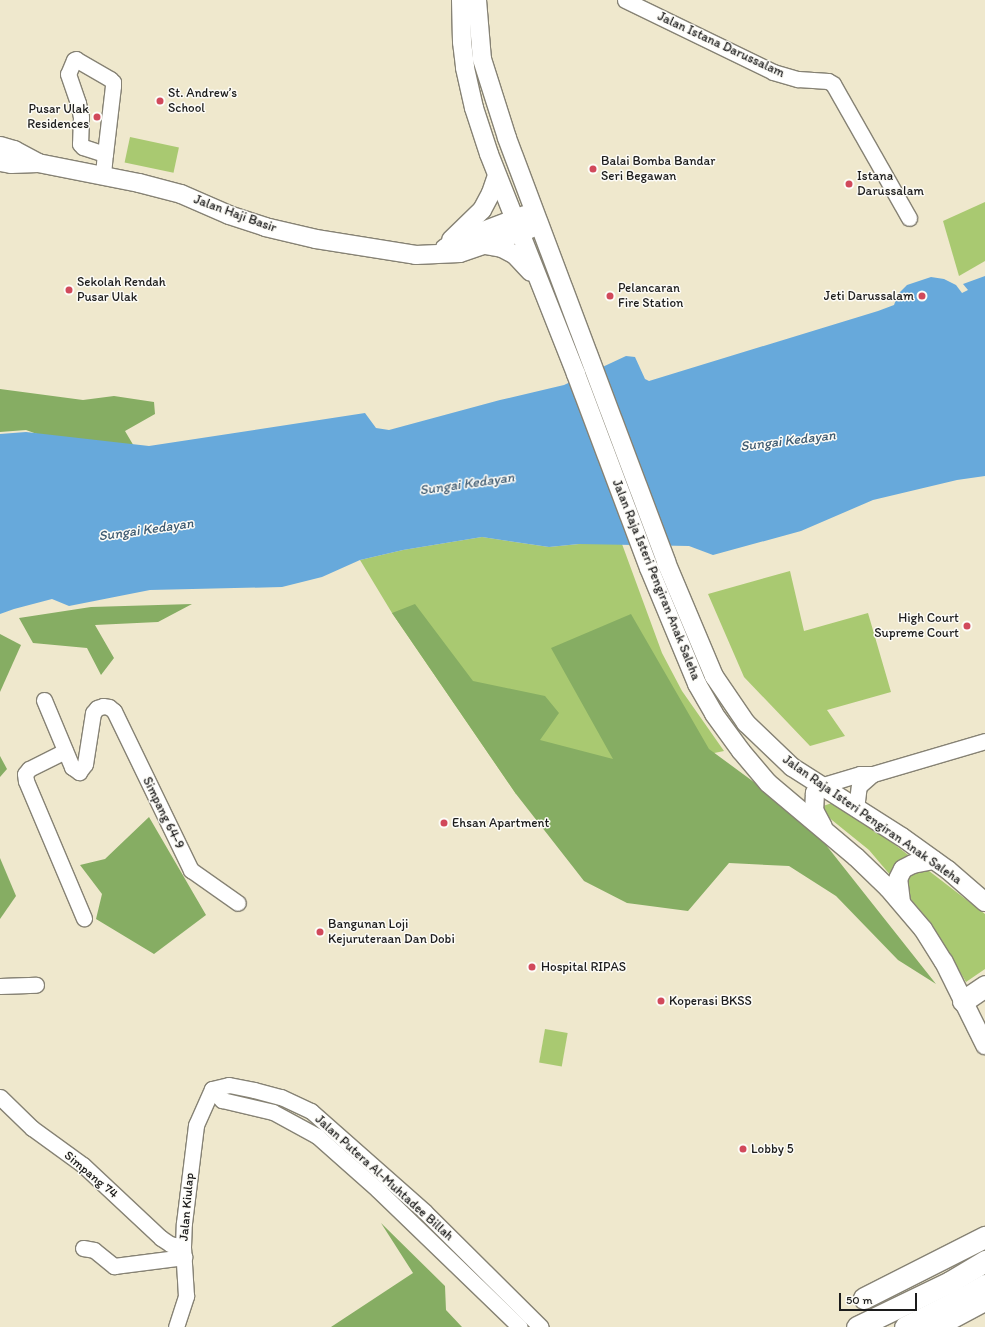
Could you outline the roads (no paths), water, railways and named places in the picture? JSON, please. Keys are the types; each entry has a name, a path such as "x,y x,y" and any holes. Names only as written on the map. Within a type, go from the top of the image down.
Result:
{"highway":[{"path":"965,1005 985,986"},
{"path":"965,1005 985,997"},
{"path":"864,1298 985,1237"},
{"path":"857,1327 950,1282 985,1261"},
{"path":"905,1327 985,1285"}],"main road":[{"name":"Jalan Raja Isteri Pengiran Anak Saleha","path":"461,0 462,42 465,68 474,108 497,176 576,374 649,568 697,684 714,714 741,752 768,783 856,857 900,902 923,929 944,962 985,1045"},
{"name":"Jalan Raja Isteri Pengiran Anak Saleha","path":"477,0 478,33 487,78 537,218 666,562 703,652 729,699 746,723 792,767 902,837 934,860 985,902"},
{"name":"Jalan Haji Basir","path":"0,146 14,150 38,163"},
{"name":"Jalan Haji Basir","path":"0,162 11,164 38,163 103,175 170,191 248,222 290,233 400,253 434,255 460,253 485,245 516,226"},
{"path":"434,255 482,210 491,193 497,176"},
{"name":"Jalan Haji Basir","path":"434,255 457,241 516,226 537,218"},
{"path":"485,245 502,248 515,255 539,282"},
{"path":"820,786 815,793 814,810 826,833"},
{"path":"900,902 898,879 903,869 913,864 934,860"},
{"path":"938,1327 985,1302"}],"street":[{"name":"Jalan Istana Darussalam","path":"626,0 773,72 798,79 828,81 833,84 909,218"},
{"path":"103,175 112,82 110,79 76,59 74,60 68,74 81,117 80,144 83,147 105,154"},
{"path":"44,700 65,751 29,769 25,774 26,781 84,918"},
{"name":"Simpang 64-9","path":"65,751 72,768 79,772 85,764 93,713 97,708 103,706 109,707 114,711 191,870 238,903"},
{"path":"820,786 860,774 873,774 985,741"},
{"path":"856,809 859,786 873,774"},
{"path":"0,986 36,985"},
{"name":"Jalan Putera Al-Muhtadee Billah","path":"520,1327 396,1206 317,1136 272,1112 222,1100 212,1089 229,1085 254,1090 282,1097 311,1111 424,1212 541,1327"},
{"name":"Jalan Kiulap","path":"176,1327 186,1296 184,1223 196,1125 212,1089"},
{"name":"Simpang 74","path":"0,1097 32,1128 82,1165 162,1238 184,1252"},
{"path":"83,1248 94,1250 114,1266 184,1252"}],"water":[{"name":"Sungai Kedayan","path":"985,276 985,476 957,480 873,500 801,531 713,555 689,546 579,544 549,547 482,537 403,550 360,560 322,577 282,587 150,590 69,606 52,599 0,614 0,434 26,432 149,446 365,413 376,428 389,430 500,400 564,385 626,356 635,357 645,379 649,381 878,311 894,305 898,294 907,285 931,277 944,279 956,285 962,293 968,290 963,284"}],"place":[{"name":"St. Andrew’s School","path":"160,101"},
{"name":"Pusar Ulak Residences","path":"97,117"},
{"name":"Balai Bomba Bandar Seri Begawan","path":"593,169"},
{"name":"Istana Darussalam","path":"849,184"},
{"name":"Sekolah Rendah Pusar Ulak","path":"69,290"},
{"name":"Pelancaran Fire Station","path":"610,296"},
{"name":"Jeti Darussalam","path":"922,296"},
{"name":"High Court Supreme Court","path":"967,626"},
{"name":"Ehsan Apartment","path":"444,823"},
{"name":"Bangunan Loji Kejuruteraan Dan Dobi","path":"320,932"},
{"name":"Hospital RIPAS","path":"532,967"},
{"name":"Koperasi BKSS","path":"661,1001"},
{"name":"Lobby 5","path":"743,1149"}]}
